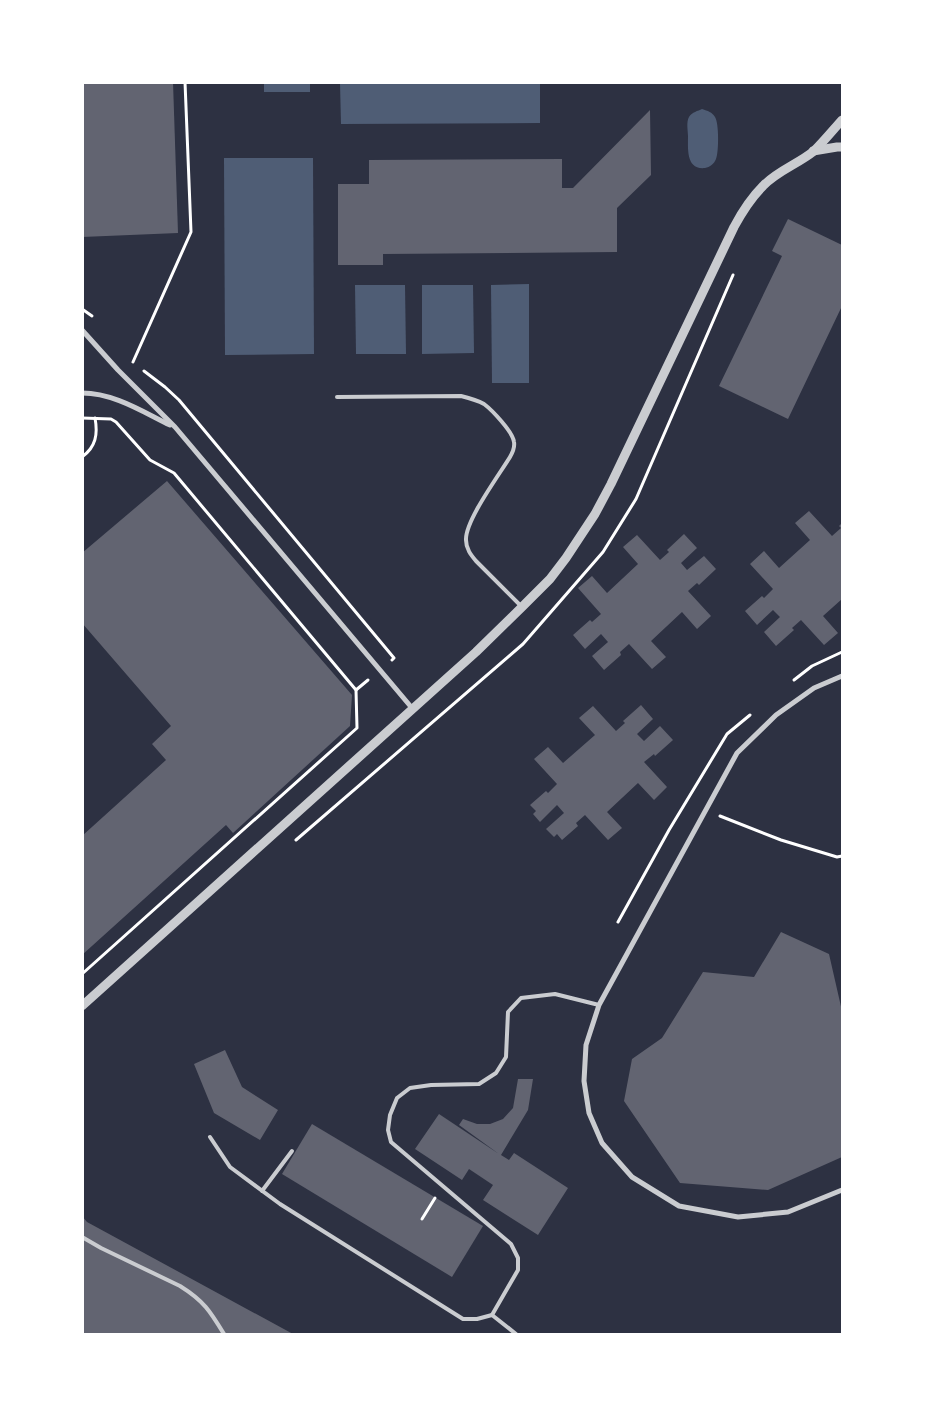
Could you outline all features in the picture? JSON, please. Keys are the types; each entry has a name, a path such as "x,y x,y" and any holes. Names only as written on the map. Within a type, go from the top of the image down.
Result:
{"street":[{"path":"82,1006 476,652 550,578 566,558 595,514 744,210 764,185 776,174 813,151 842,120"},
{"path":"813,151 842,147"},
{"path":"82,330 118,370 175,427 412,708"},
{"path":"82,393 104,395 128,404 175,427"},
{"path":"842,676 814,688 776,715 737,752 599,1005 586,1046 584,1081 589,1113 602,1143 632,1177 679,1206 738,1217 788,1212 842,1190"}],"lane":[{"path":"337,397 461,396 484,404 508,429 514,443 514,450 474,516 466,538 470,554 476,562 522,607"},
{"path":"210,1137 230,1168 296,1214 464,1319 477,1319 492,1315 518,1270 518,1258 511,1244 391,1142 388,1130 390,1115 397,1098 410,1088 431,1085 478,1084 496,1073 506,1057 508,1012 521,998 555,994 599,1005"},
{"path":"262,1192 292,1151"},
{"path":"82,1237 191,1293 210,1310 224,1334"},
{"path":"492,1315 516,1334"}],"path":[{"path":"133,362 191,232 185,82"},
{"path":"82,418 111,419 116,422 150,460 174,473 356,690 357,728 82,974"},
{"path":"82,457 90,451 97,435 95,418"},
{"path":"705,811 781,840 837,858 842,856"}],"water":[{"path":"264,83 310,83 310,92 264,92"},
{"path":"340,83 540,83 540,123 341,124"},
{"path":"702,109 714,115 716,120 718,150 712,165 699,168 694,166 689,158 687,124 692,114"},
{"path":"224,158 313,158 314,354 225,355"},
{"path":"529,284 529,383 492,383 491,285"},
{"path":"355,285 405,285 406,354 356,354"},
{"path":"422,285 473,285 474,353 422,354"}],"building":[{"path":"82,82 173,82 178,233 82,237"},
{"path":"650,110 651,175 617,208 617,252 383,254 383,265 338,265 338,184 369,184 369,160 562,159 562,188 573,188"},
{"path":"788,219 842,245 842,306 788,419 719,386 782,256 772,251"},
{"path":"167,481 352,695 350,726 233,833 226,825 82,955 82,836 166,760 152,744 171,726 82,623 82,553"},
{"path":"809,511 832,536 841,528 839,526 842,523 842,599 823,616 838,633 824,645 801,620 792,628 794,630 776,646 764,632 780,617 773,610 757,625 745,611 762,596 764,598 773,589 750,564 764,551 779,568 810,540 795,523"},
{"path":"684,534 697,548 681,563 687,570 704,556 716,569 699,585 697,583 688,591 711,616 697,629 682,612 651,641 666,657 652,669 629,644 620,652 621,655 604,670 592,656 608,642 601,634 585,649 573,635 590,620 592,622 601,614 578,588 592,576 607,593 638,564 623,547 637,535 660,560 669,552 667,550"},
{"path":"641,705 653,719 637,734 644,741 660,726 673,740 655,756 654,754 644,762 667,787 654,800 638,783 607,812 622,828 608,840 585,815 576,823 578,826 562,840 557,834 554,837 546,829 564,813 557,805 540,822 533,814 536,811 530,805 546,791 548,793 557,784 534,759 548,747 563,763 595,735 579,718 593,706 616,731 625,723 623,721"},
{"path":"781,932 829,954 842,1011 842,1157 768,1190 680,1183 624,1101 632,1059 662,1038 703,972 754,977"},
{"path":"225,1050 242,1087 278,1110 260,1140 214,1113 194,1064"},
{"path":"518,1079 533,1079 528,1110 501,1155 509,1160 514,1153 568,1188 538,1235 483,1200 493,1185 469,1169 462,1180 415,1149 439,1114 499,1154 459,1125 463,1119 477,1124 490,1124 503,1119 513,1108"},
{"path":"312,1124 483,1226 452,1277 282,1174"},
{"path":"82,1216 87,1222 293,1334 82,1334"}]}
